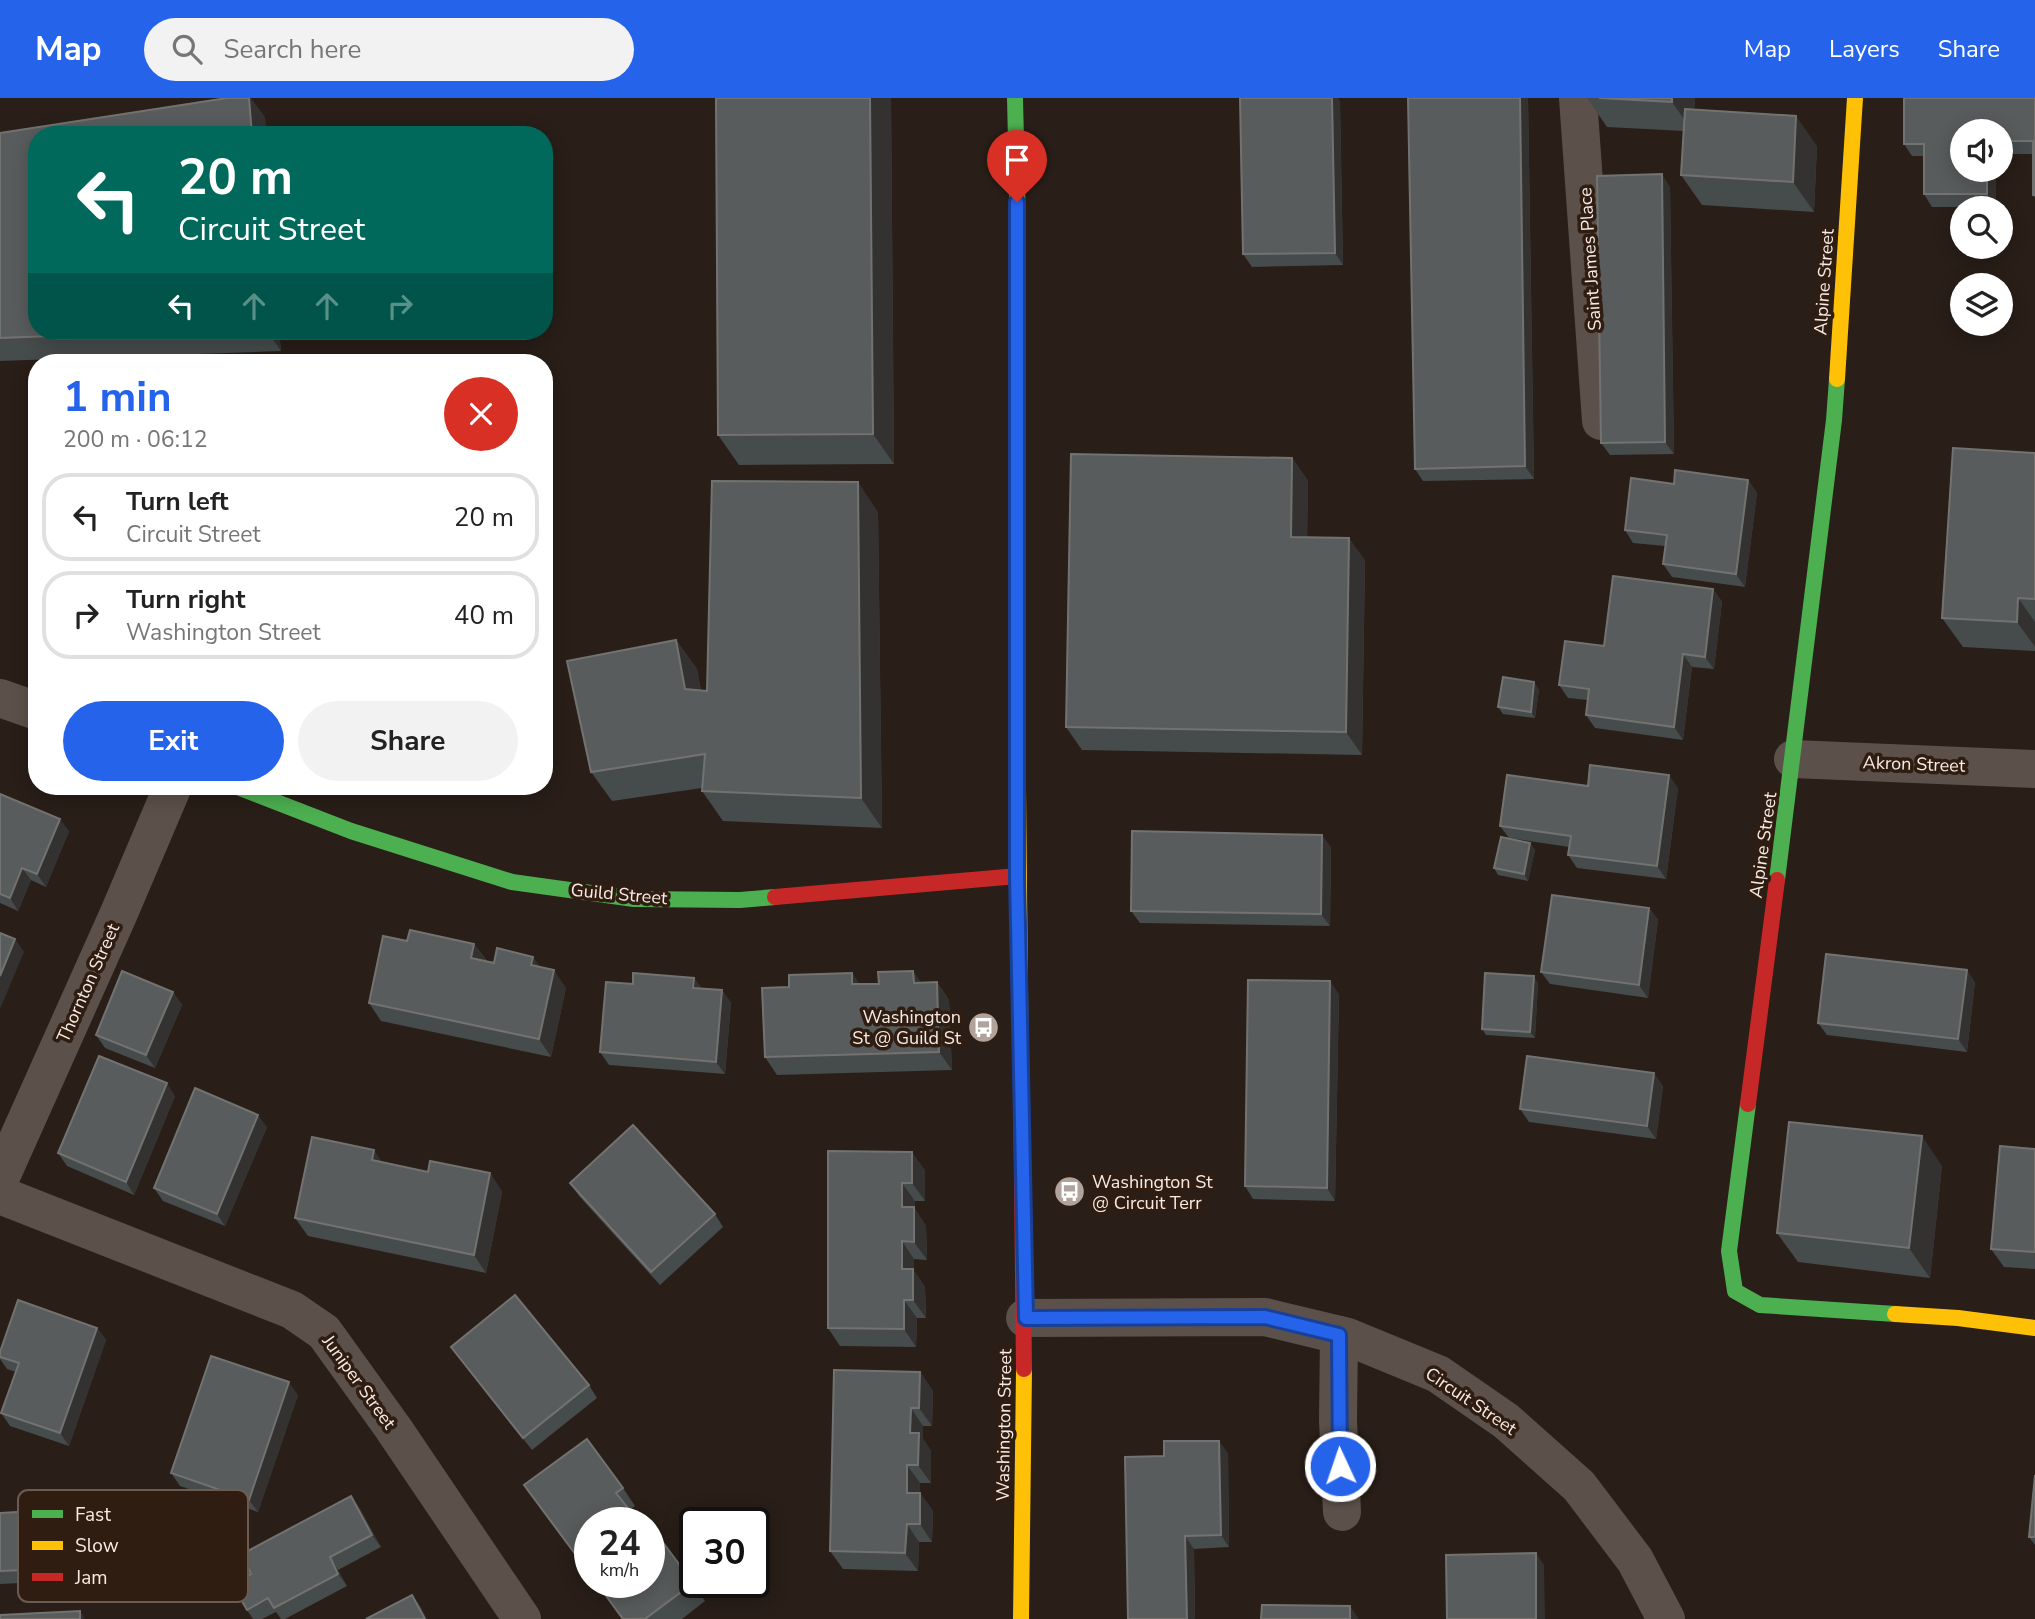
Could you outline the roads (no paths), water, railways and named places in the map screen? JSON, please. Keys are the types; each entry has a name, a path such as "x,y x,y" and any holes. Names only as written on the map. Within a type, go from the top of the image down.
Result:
{"street":[{"name":"Washington Street","path":"1015,98 1018,228 1017,876 1026,1318 1021,1619"},
{"name":"Saint James Place","path":"1578,98 1601,421"},
{"name":"Alpine Street","path":"1855,98 1834,420 1794,759 1728,1251 1735,1291 1760,1305 1958,1318 2035,1328"},
{"path":"0,698 28,709"},
{"name":"Akron Street","path":"1794,759 2035,769"},
{"name":"Thornton Street","path":"0,1179 169,795"},
{"name":"Guild Street","path":"258,795 351,831 512,882 634,899 740,900 1017,876"},
{"name":"Juniper Street","path":"0,1195 292,1310 324,1332 393,1428 522,1619"},
{"name":"Circuit Street","path":"1026,1318 1265,1317 1339,1335 1438,1374 1506,1421 1579,1486 1635,1560 1666,1619"},
{"path":"1339,1335 1338,1420 1342,1512"}],"place":[{"name":"Washington St @ Guild St","path":"984,1027"},
{"name":"Washington St @ Circuit Terr","path":"1069,1192"}]}
